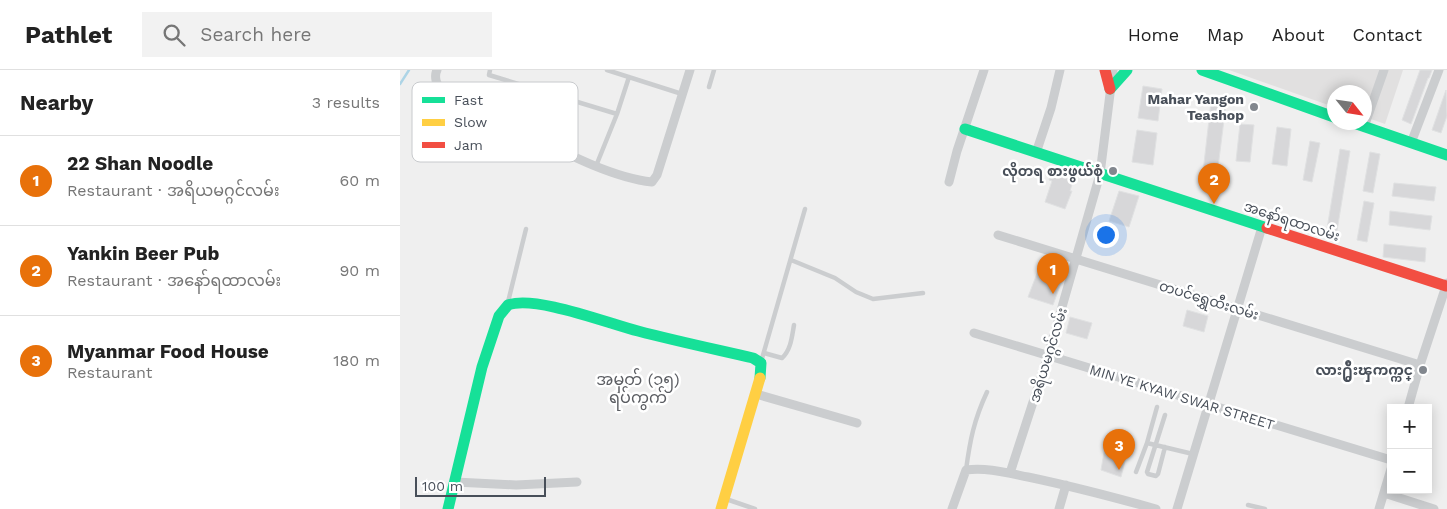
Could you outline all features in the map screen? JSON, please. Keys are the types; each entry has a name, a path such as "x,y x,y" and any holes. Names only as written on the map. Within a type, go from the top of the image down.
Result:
{"street":[{"path":"436,82 435,74 437,70"},
{"path":"578,158 596,166 642,181 652,182 657,174 690,70"},
{"path":"949,182 984,70"},
{"path":"1036,153 1051,108 1060,70"},
{"path":"1105,70 1110,89"},
{"name":"အရိယမဂ္ဂင်လမ်း","path":"1010,473 1048,356 1100,174 1113,70"},
{"path":"1110,89 1127,70"},
{"path":"1202,70 1327,115"},
{"path":"1372,104 1384,70"},
{"path":"1411,143 1439,70"},
{"name":"အနော်ရထာလမ်း","path":"965,129 1262,227 1447,285"},
{"path":"1372,130 1447,155"},
{"path":"1177,509 1262,227"},
{"name":"တပင်ရွှေထီးလမ်း","path":"998,235 1420,365"},
{"path":"1409,404 1447,285"},
{"path":"448,509 494,327 500,314 507,306 522,302 753,358 762,358 756,394 723,504"},
{"name":"MIN YE KYAW SWAR STREET","path":"974,333 1387,459"},
{"path":"756,394 857,423"},
{"path":"952,509 966,470 976,469 1010,473 1066,485 1156,509"},
{"path":"454,482 516,485 577,482"},
{"path":"1379,509 1387,483"},
{"path":"1059,509 1066,485"},
{"path":"1384,493 1434,509"}],"lane":[{"path":"490,70 488,74 514,82"},
{"path":"607,70 682,94"},
{"path":"709,86 714,70"},
{"path":"596,166 618,114 630,77"},
{"path":"578,102 618,114"},
{"path":"794,325 789,348 785,355 782,358 762,358 805,209"},
{"path":"507,306 526,229"},
{"path":"790,260 836,278 856,292 873,299 923,293"},
{"path":"966,470 976,415 987,392"},
{"path":"1136,472 1157,408"},
{"path":"1165,415 1147,472 1154,476 1158,474 1166,448"},
{"path":"1147,443 1193,454"},
{"path":"723,504 755,509"},
{"path":"1248,505 1265,509"}],"shaded area":[{"path":"1229,70 1403,70 1385,124 1372,119 1372,85 1327,85 1327,105"}],"building":[{"path":"1420,70 1432,70 1411,124 1402,120"},
{"path":"1143,86 1162,89 1158,121 1138,118"},
{"path":"1446,90 1447,116 1441,133 1432,130"},
{"path":"1211,102 1226,104 1216,183 1202,181"},
{"path":"1240,124 1254,125 1250,162 1236,161"},
{"path":"1277,127 1291,129 1287,166 1272,164"},
{"path":"1137,130 1157,133 1153,165 1132,162"},
{"path":"1310,141 1320,143 1312,182 1303,180"},
{"path":"1340,149 1350,151 1336,237 1326,235"},
{"path":"1370,152 1380,154 1373,193 1363,191"},
{"path":"1053,167 1075,174 1070,191 1072,191 1065,209 1045,202 1052,181 1049,180"},
{"path":"1394,183 1436,187 1434,201 1392,196"},
{"path":"1119,191 1139,196 1129,227 1109,221"},
{"path":"1364,201 1374,203 1367,242 1357,240"},
{"path":"1390,211 1432,216 1430,230 1389,225"},
{"path":"1384,244 1426,248 1425,262 1383,257"},
{"path":"1041,263 1065,272 1053,305 1028,297"},
{"path":"1187,310 1208,316 1204,332 1183,326"},
{"path":"1070,317 1092,323 1087,339 1066,333"},
{"path":"1107,435 1130,441 1121,477 1101,470"}],"waterway":[{"path":"400,84 409,70"}],"traffic: fast":[{"path":"1110,89 1127,70"},
{"path":"1202,70 1327,115"},
{"path":"965,129 1267,228"},
{"path":"1372,129 1447,155"},
{"path":"448,509 482,367 499,316 508,305 520,303 535,304 572,311 652,335 753,358 761,363 760,378"}],"traffic: slow":[{"path":"721,509 760,378"}],"traffic: jam":[{"path":"1105,70 1110,89"},
{"path":"1267,228 1446,286"}],"place":[{"name":"Mahar Yangon Teashop","path":"1254,107"},
{"name":"လိုတရ စားဖွယ်စုံ","path":"1113,171"},
{"name":"Yankin Beer Pub","path":"1214,204"},
{"name":"22 Shan Noodle","path":"1053,294"},
{"name":"လား႐ွိဳးၾကက္ကင္","path":"1423,370"},
{"name":"Myanmar Food House","path":"1119,470"}],"district":[{"name":"အမှတ် (၁၅) ရပ်ကွက်","path":"638,388"}]}
